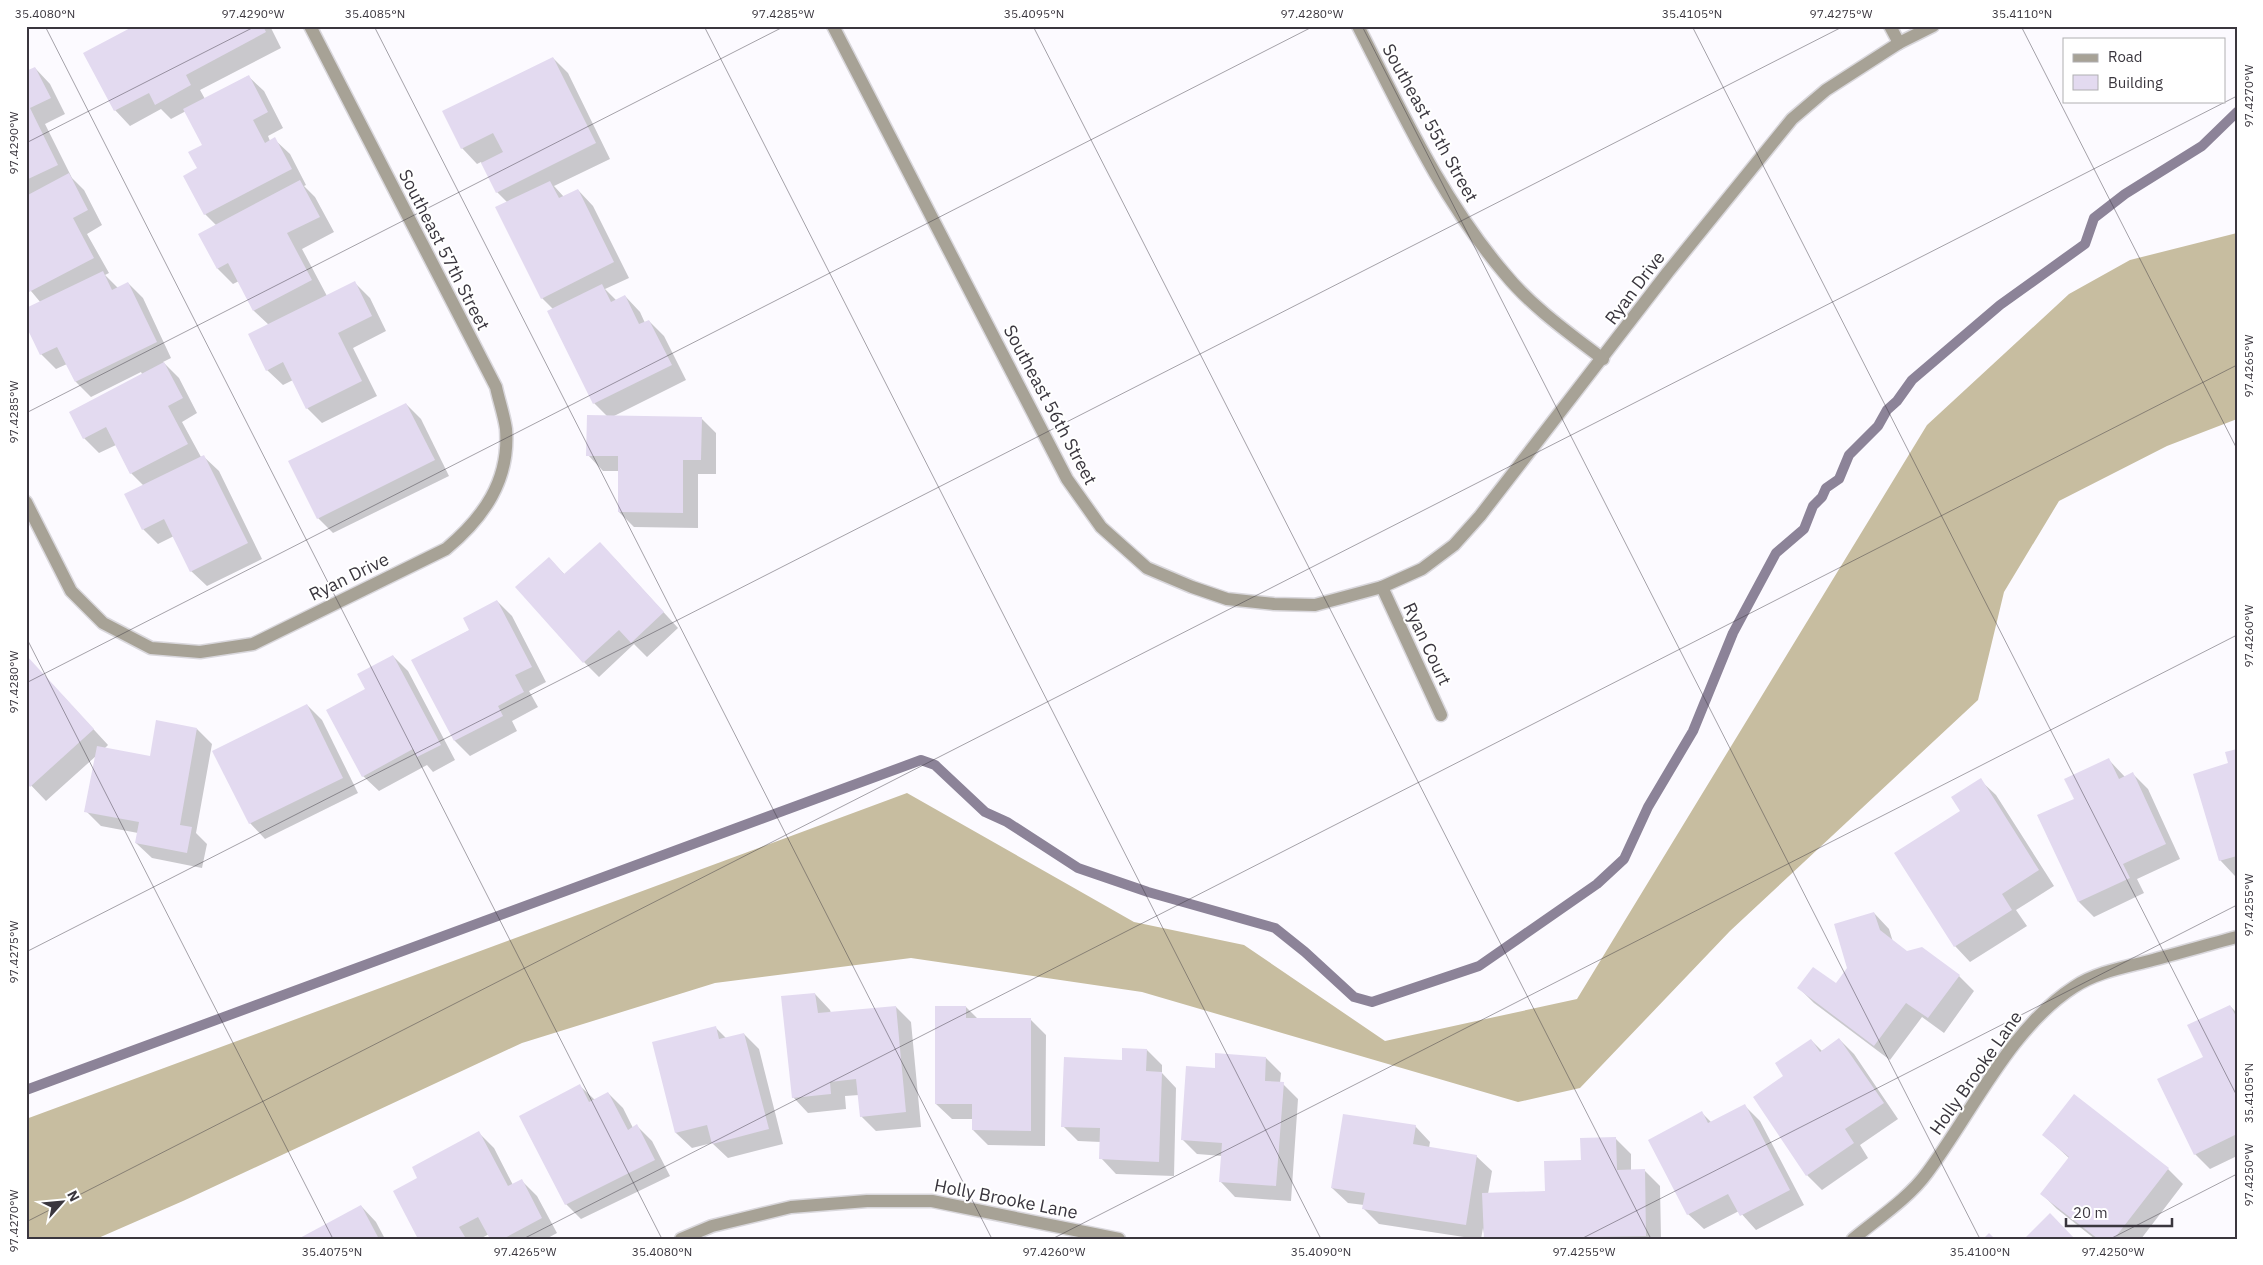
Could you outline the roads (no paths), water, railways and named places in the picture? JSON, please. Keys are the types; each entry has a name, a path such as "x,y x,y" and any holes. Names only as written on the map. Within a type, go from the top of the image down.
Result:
{"street":[{"name":"Southeast 57th Street","path":"310,26 496,387 506,429 504,464 492,499"},
{"name":"Southeast 56th Street","path":"833,26 1067,479 1101,527 1147,568 1227,599 1274,604 1315,605 1382,587"},
{"name":"Southeast 55th Street","path":"1358,26 1425,159 1466,225 1506,276 1551,319 1603,359"},
{"path":"1890,26 1899,44"},
{"name":"Ryan Drive","path":"1382,587 1422,569 1454,545 1480,516 1603,359 1668,272 1792,119 1826,90 1899,44 1933,26"},
{"name":"Ryan Drive","path":"26,502 71,591 103,622 151,648 200,652 253,644 446,549 469,530 492,499"},
{"name":"Ryan Court","path":"1382,587 1440,715"},
{"name":"Holly Brooke Lane","path":"1853,1239 1894,1206 1926,1176 2008,1054 2030,1024 2050,1005 2075,986 2101,974 2237,937"},
{"name":"Holly Brooke Lane","path":"680,1239 712,1226 791,1207 867,1201 932,1201 1052,1233 1119,1239"}],"waterway":[{"path":"26,1090 921,760 935,765 985,812 1007,822 1078,868 1148,892 1275,928 1305,952 1354,997 1372,1002 1479,966 1597,884 1624,859 1648,807 1693,731 1733,633 1776,553 1804,529 1813,506 1822,497 1826,488 1839,479 1849,455 1878,426 1887,410 1897,401 1912,380 2000,305 2085,244 2094,218 2125,194 2202,146 2237,112"}]}
